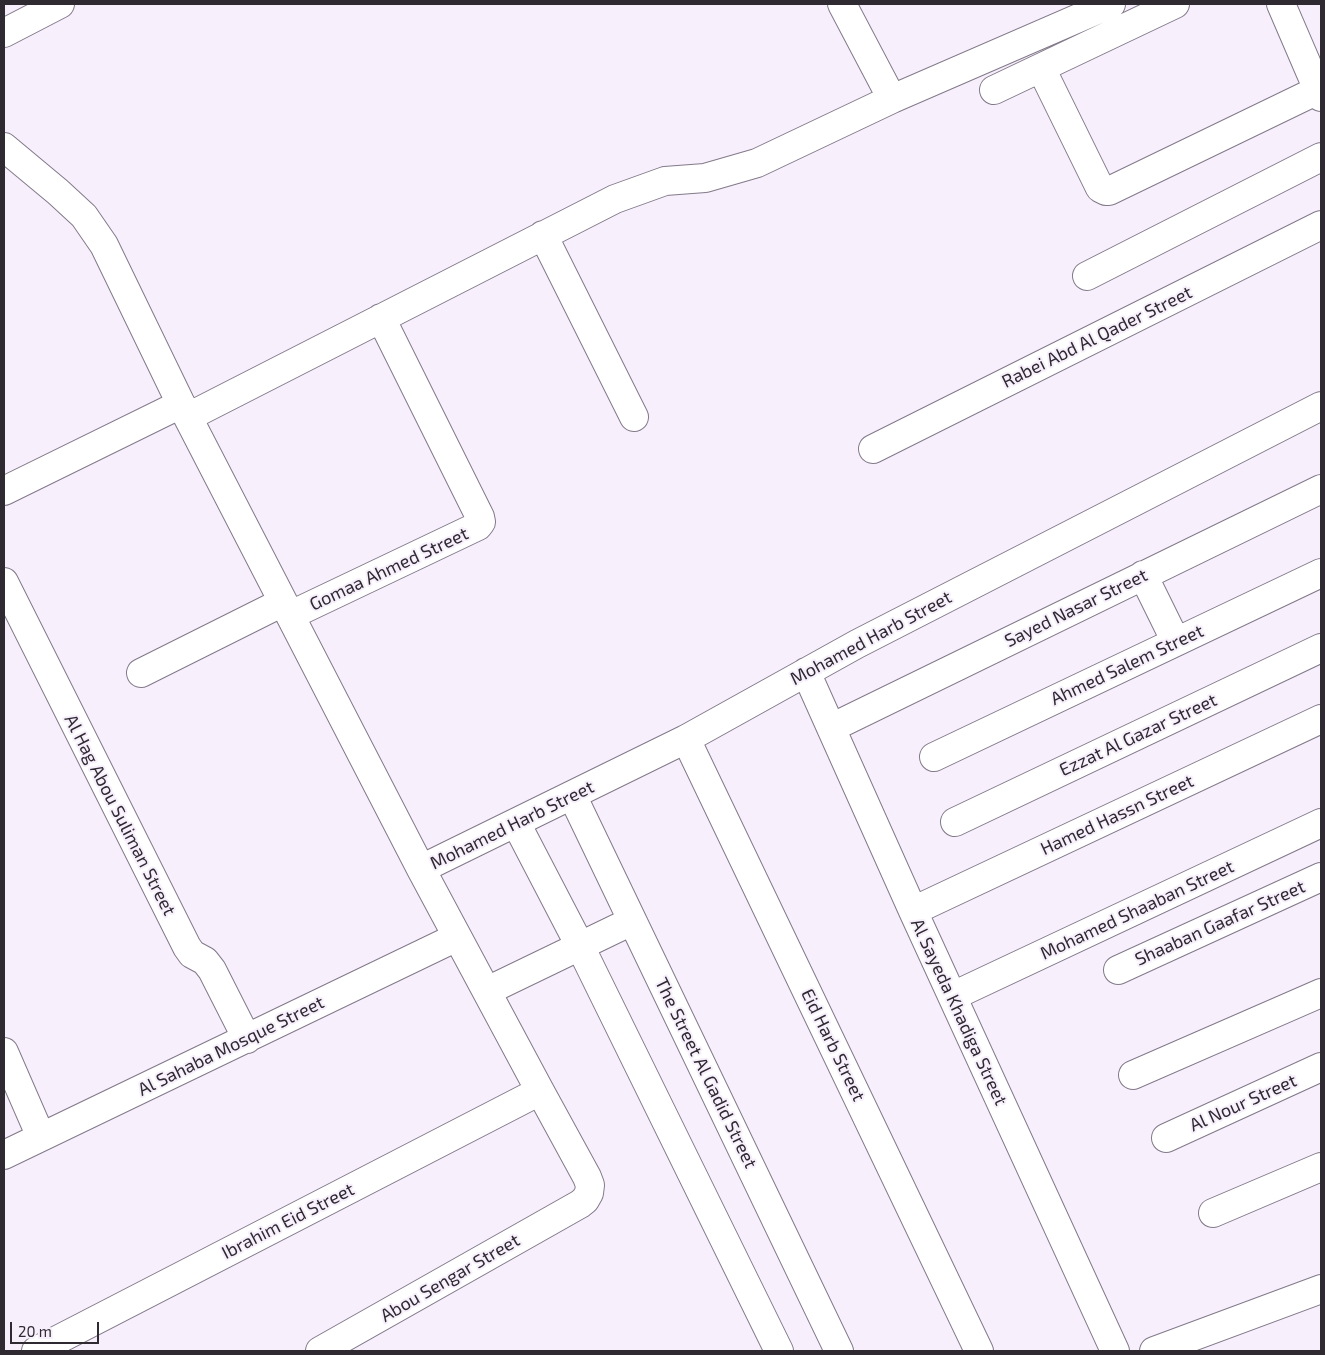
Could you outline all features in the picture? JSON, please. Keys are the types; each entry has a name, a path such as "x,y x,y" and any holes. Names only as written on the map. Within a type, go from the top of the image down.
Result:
{"street":[{"path":"4,33 60,4"},
{"path":"842,4 892,99"},
{"path":"4,491 185,411 382,318 615,198 665,181 705,178 757,163 892,99 1111,4"},
{"path":"994,90 1175,4"},
{"path":"1041,68 1100,188 1109,191 1318,85 1281,4"},
{"path":"4,147 84,216 104,245 185,411 287,609 421,869 540,1091"},
{"path":"1087,276 1321,157"},
{"name":"Rabei Abd Al Qader Street","path":"873,449 1321,226"},
{"path":"543,235 634,418"},
{"name":"Gomaa Ahmed Street","path":"287,609 478,526 481,522 382,318"},
{"name":"Mohamed Harb Street","path":"421,869 686,739 856,644 1321,406"},
{"name":"Sayed Nasar Street","path":"831,728 1321,489"},
{"name":"Ahmed Salem Street","path":"934,757 1321,573"},
{"path":"1144,576 1176,642"},
{"name":"Al Hag Abou Suliman Street","path":"4,582 187,947 192,954 205,961 212,970 248,1039"},
{"path":"141,674 287,609"},
{"name":"Ezzat Al Gazar Street","path":"955,822 1321,648"},
{"name":"Al Sayeda Khadiga Street","path":"806,672 912,911 953,996 1115,1351"},
{"name":"Hamed Hassn Street","path":"912,911 1321,719"},
{"name":"Eid Harb Street","path":"686,739 980,1351"},
{"name":"The Street Al Gadid Street","path":"572,795 839,1351"},
{"path":"516,823 580,946 779,1351"},
{"name":"Mohamed Shaaban Street","path":"953,996 1321,823"},
{"name":"Shaaban Gaafar Street","path":"1118,970 1321,877"},
{"path":"487,991 632,921"},
{"name":"Al Sahaba Mosque Street","path":"4,1156 457,937"},
{"path":"1134,1075 1321,993"},
{"path":"4,1052 41,1137"},
{"name":"Al Nour Street","path":"1166,1138 1321,1068"},
{"name":"Abou Sengar Street","path":"329,1349 585,1200 589,1193 590,1185 587,1177 540,1091"},
{"name":"Ibrahim Eid Street","path":"36,1351 540,1091"},
{"path":"1213,1213 1321,1167"},
{"path":"1154,1351 1321,1288"}]}
